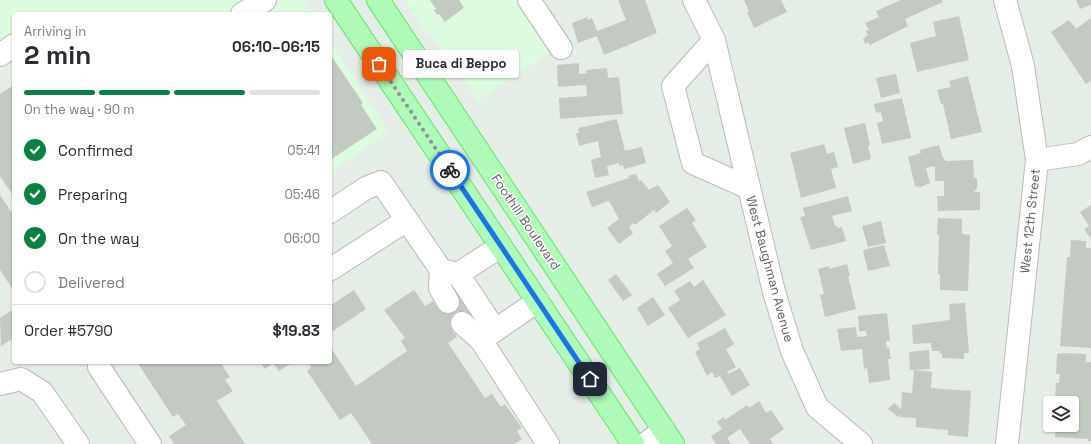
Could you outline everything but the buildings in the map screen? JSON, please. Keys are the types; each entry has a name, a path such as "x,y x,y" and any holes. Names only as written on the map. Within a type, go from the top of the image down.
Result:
{"main road":[{"path":"336,0 633,444"},
{"name":"Foothill Boulevard","path":"378,0 669,437"}],"street":[{"path":"245,12 264,0"},
{"path":"529,0 561,48"},
{"name":"West Baughman Avenue","path":"694,0 714,40 774,292 792,351 817,407 861,444"},
{"name":"West 12th Street","path":"1005,0 1023,66 1037,160 1007,444"},
{"name":"West Baughman Avenue","path":"714,40 673,86 693,163 749,188"},
{"path":"0,55 12,46"},
{"path":"1037,160 1078,154 1091,147"},
{"path":"332,211 366,188 381,182 406,220 449,272 488,335 548,444"},
{"path":"332,269 406,220"},
{"path":"448,302 440,288 449,272 501,246"},
{"path":"488,335 538,301"},
{"path":"462,323 488,335"},
{"path":"99,367 150,444"},
{"path":"0,384 21,379 42,392 78,444"},
{"path":"645,444 669,437"}],"shaded area":[{"path":"0,0 303,0 311,12 12,12 12,35 0,37"},
{"path":"405,0 537,0 565,42 478,101 433,37 425,32"},
{"path":"332,45 389,132 332,171"}],"way so far":[{"path":"379,64 450,170"}],"place":[{"name":"Buca di Beppo","path":"379,64"}],"route":[{"path":"450,170 590,379"}]}
